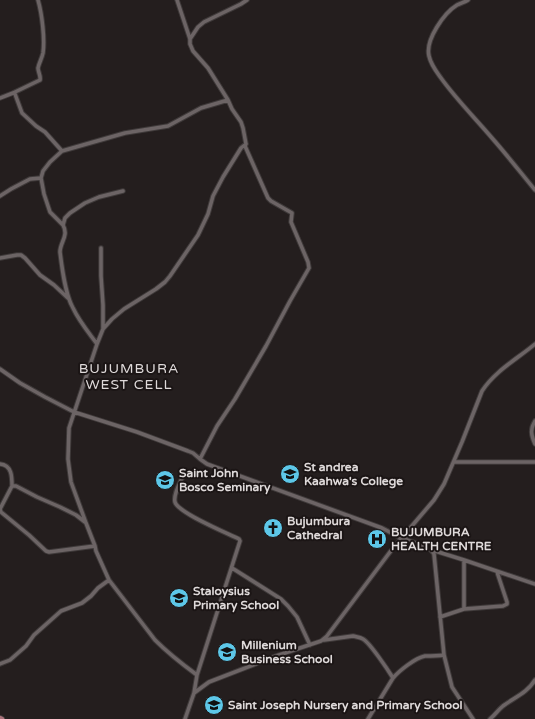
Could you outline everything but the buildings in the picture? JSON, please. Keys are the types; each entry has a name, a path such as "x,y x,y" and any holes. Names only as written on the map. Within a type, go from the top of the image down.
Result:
{"street":[{"path":"0,98 39,81 41,78 38,67 43,55 43,37 38,0"},
{"path":"177,0 193,51 208,68 241,122 246,144 245,146 268,198 292,213 291,222 308,262 309,268 266,346 235,399 217,426 200,459"},
{"path":"190,39 198,27 204,22 247,0"},
{"path":"468,0 457,5 448,12 436,27 428,50 432,66 448,89 492,138 535,190"},
{"path":"13,93 15,94 24,116 45,132 62,151"},
{"path":"97,344 80,321 69,299 60,250 65,237 65,229 50,212 41,178 43,171 62,151 125,133 168,126 201,108 228,100"},
{"path":"197,675 155,640 109,580 96,551 71,482 68,465 69,428 103,329 124,309 156,289 170,276 198,235 223,177 241,148 246,144"},
{"path":"0,196 11,188 30,179 41,178"},
{"path":"63,226 65,218 85,203 99,196 123,191"},
{"path":"101,248 103,329"},
{"path":"0,258 21,255 40,275 54,284 69,299"},
{"path":"323,640 390,552 406,536 405,534 434,500 444,484 454,462 486,385 500,371 535,344"},
{"path":"0,369 45,398 74,412 188,451 208,464 382,528 402,539 535,584"},
{"path":"535,421 531,430 535,444"},
{"path":"454,462 535,462"},
{"path":"0,464 7,465 12,475 12,486 0,509 1,512 29,535 43,549 49,552 95,546"},
{"path":"183,476 175,496 176,504 194,518 240,540 197,675 194,693 185,719"},
{"path":"12,486 16,486 36,497 76,515 86,523"},
{"path":"402,539 401,534 405,534"},
{"path":"432,550 434,554 444,654 452,687 472,719"},
{"path":"464,560 464,609"},
{"path":"232,568 281,599 297,617 310,645"},
{"path":"440,617 464,609 503,606 507,604 497,572"},
{"path":"0,664 10,660 26,646 34,635 61,611 82,603 109,580"},
{"path":"194,693 209,682 276,656 323,640 353,636 362,638 368,644 393,678"},
{"path":"368,719 393,678 398,673 415,660 425,656 439,656 444,654"},
{"path":"490,719 503,706 521,695 535,680"}],"place":[{"name":"St andrea Kaahwa's College","path":"290,474"},
{"name":"Saint John Bosco Seminary","path":"165,480"},
{"name":"Bujumbura Cathedral","path":"273,528"},
{"name":"BUJUMBURA HEALTH CENTRE","path":"377,539"},
{"name":"Staloysius Primary School","path":"179,598"},
{"name":"Millenium Business School","path":"227,652"},
{"name":"Saint Joseph Nursery and Primary School","path":"214,705"}],"district":[{"name":"BUJUMBURA WEST CELL","path":"129,376"}]}
